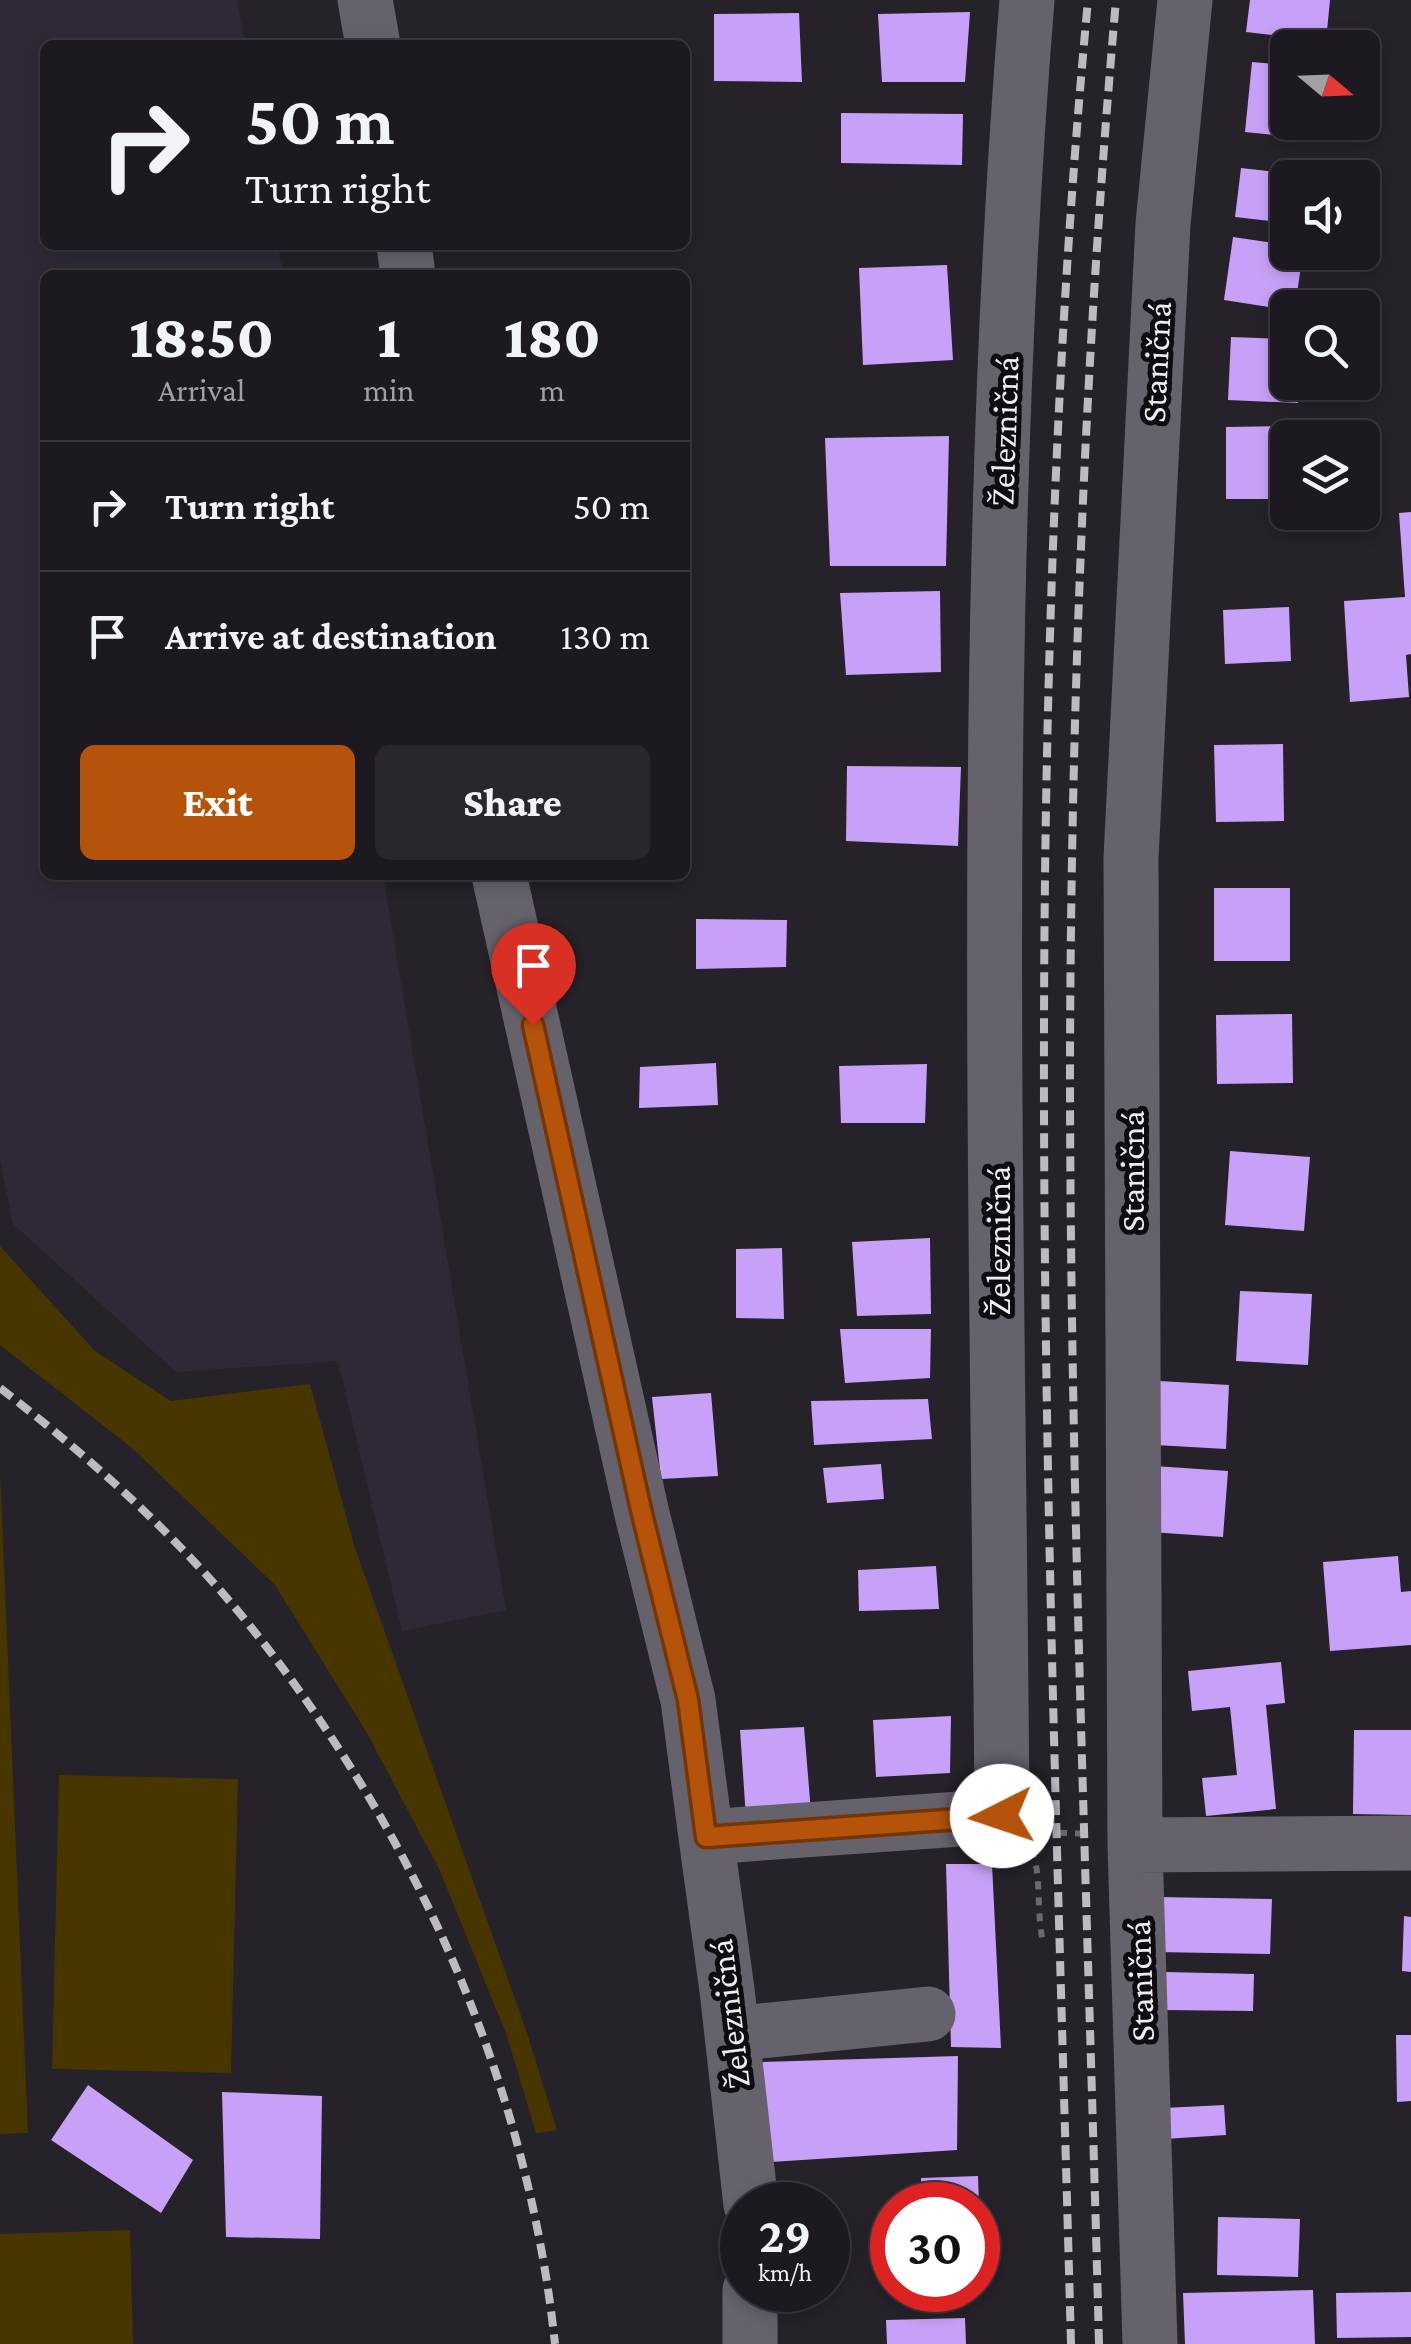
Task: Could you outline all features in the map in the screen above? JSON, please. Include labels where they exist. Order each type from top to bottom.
[{"type":"street","points":[[365,0],[372,40]]},
{"type":"street","name":"Železničná","points":[[1014,1826],[995,762],[1014,165],[1027,0]]},
{"type":"street","name":"Staničná","points":[[1150,2344],[1135,1844],[1130,858],[1163,224],[1186,0]]},
{"type":"street","name":"Železničná","points":[[500,880],[688,1700],[748,2182]]},
{"type":"street","points":[[706,1837],[1014,1826]]},
{"type":"street","points":[[1135,1844],[1411,1843]]},
{"type":"street","points":[[732,2034],[928,2014]]},
{"type":"street","points":[[750,2312],[750,2344]]},
{"type":"path","points":[[1014,1826],[1038,1832],[1098,1834],[1135,1844]]},
{"type":"path","points":[[1014,1826],[1037,1866],[1036,1915],[1043,1942]]},
{"type":"shaded area","points":[[0,0],[237,0],[244,40],[40,40],[40,250],[279,250],[282,270],[40,270],[40,880],[384,880],[506,1610],[402,1631],[338,1361],[176,1372],[13,1224],[0,1159]]},
{"type":"shaded area","points":[[0,1246],[95,1351],[171,1401],[310,1384],[354,1545],[527,2033],[557,2130],[536,2133],[507,2036],[440,1871],[367,1733],[275,1585],[132,1448],[0,1345]]},
{"type":"shaded area","points":[[0,1472],[28,2133],[0,2134]]},
{"type":"shaded area","points":[[59,1775],[238,1779],[231,2073],[52,2069]]},
{"type":"shaded area","points":[[130,2230],[133,2344],[0,2344],[0,2234]]},
{"type":"building","points":[[1250,0],[1330,0],[1327,30],[1270,30],[1270,35],[1246,32]]},
{"type":"building","points":[[970,12],[965,82],[882,82],[878,14]]},
{"type":"building","points":[[799,13],[802,82],[714,81],[714,14]]},
{"type":"building","points":[[1252,62],[1270,64],[1270,135],[1245,132]]},
{"type":"building","points":[[841,113],[963,114],[962,165],[841,163]]},
{"type":"building","points":[[1241,168],[1270,171],[1270,221],[1235,217]]},
{"type":"building","points":[[1233,237],[1270,242],[1270,270],[1300,270],[1298,290],[1270,290],[1270,307],[1224,300]]},
{"type":"building","points":[[947,265],[953,360],[863,365],[859,268]]},
{"type":"building","points":[[1231,337],[1270,338],[1270,400],[1298,403],[1228,400]]},
{"type":"building","points":[[1270,426],[1270,499],[1226,499],[1226,427]]},
{"type":"building","points":[[949,436],[946,566],[830,566],[825,438]]},
{"type":"building","points":[[1411,512],[1411,654],[1406,655],[1409,697],[1350,702],[1344,601],[1405,597],[1399,513]]},
{"type":"building","points":[[940,591],[941,672],[846,675],[840,593]]},
{"type":"building","points":[[1289,607],[1291,661],[1225,664],[1223,610]]},
{"type":"building","points":[[1283,744],[1284,821],[1216,822],[1214,745]]},
{"type":"building","points":[[847,766],[961,767],[958,846],[846,841]]},
{"type":"building","points":[[1214,888],[1290,888],[1290,961],[1214,961]]},
{"type":"building","points":[[696,919],[787,920],[786,967],[696,969]]},
{"type":"building","points":[[1292,1014],[1293,1083],[1217,1084],[1216,1015]]},
{"type":"building","points":[[716,1063],[718,1105],[639,1108],[640,1067]]},
{"type":"building","points":[[927,1064],[925,1123],[841,1123],[839,1066]]},
{"type":"building","points":[[1230,1151],[1310,1157],[1304,1231],[1225,1225]]},
{"type":"building","points":[[930,1238],[931,1314],[857,1316],[852,1242]]},
{"type":"building","points":[[782,1248],[784,1319],[736,1318],[736,1249]]},
{"type":"building","points":[[1240,1291],[1312,1294],[1308,1365],[1236,1361]]},
{"type":"building","points":[[840,1329],[931,1329],[930,1378],[845,1383]]},
{"type":"building","points":[[1159,1381],[1229,1385],[1226,1449],[1155,1445]]},
{"type":"building","points":[[711,1393],[718,1476],[661,1479],[652,1397]]},
{"type":"building","points":[[928,1399],[932,1439],[814,1445],[811,1401]]},
{"type":"building","points":[[881,1464],[884,1499],[827,1503],[823,1468]]},
{"type":"building","points":[[1154,1466],[1228,1471],[1223,1537],[1150,1532]]},
{"type":"building","points":[[1398,1556],[1401,1592],[1411,1591],[1411,1645],[1330,1651],[1323,1562]]},
{"type":"building","points":[[936,1566],[939,1609],[859,1611],[858,1570]]},
{"type":"building","points":[[1281,1662],[1285,1703],[1266,1705],[1276,1809],[1206,1816],[1202,1778],[1237,1775],[1230,1707],[1192,1711],[1188,1671]]},
{"type":"building","points":[[951,1716],[950,1773],[876,1777],[873,1720]]},
{"type":"building","points":[[804,1727],[811,1812],[746,1818],[740,1730]]},
{"type":"building","points":[[1354,1730],[1411,1730],[1411,1815],[1353,1814]]},
{"type":"building","points":[[946,1864],[992,1864],[1001,2048],[951,2047]]},
{"type":"building","points":[[1157,1897],[1272,1899],[1270,1954],[1155,1952]]},
{"type":"building","points":[[1404,1916],[1411,1917],[1411,1972],[1402,1971]]},
{"type":"building","points":[[1164,1972],[1254,1974],[1253,2011],[1163,2010]]},
{"type":"building","points":[[1396,2035],[1411,2035],[1411,2101],[1397,2102]]},
{"type":"building","points":[[958,2056],[957,2150],[771,2162],[762,2062]]},
{"type":"building","points":[[88,2085],[193,2160],[161,2213],[51,2140]]},
{"type":"building","points":[[222,2092],[322,2096],[320,2239],[226,2237]]},
{"type":"building","points":[[1224,2105],[1226,2135],[1165,2139],[1164,2108]]},
{"type":"building","points":[[978,2176],[978,2182],[921,2182],[921,2178]]},
{"type":"building","points":[[1218,2217],[1300,2219],[1298,2277],[1217,2275]]},
{"type":"building","points":[[1313,2290],[1315,2344],[1185,2344],[1183,2293]]},
{"type":"building","points":[[1411,2292],[1411,2337],[1337,2338],[1336,2293]]},
{"type":"building","points":[[965,2318],[966,2344],[887,2344],[886,2320]]},
{"type":"railway","points":[[1071,2344],[1048,1465],[1045,879],[1052,585],[1065,293],[1088,0]]},
{"type":"railway","points":[[1099,2344],[1076,1542],[1070,1060],[1082,529],[1096,264],[1116,0]]},
{"type":"railway","points":[[0,1388],[127,1495],[215,1584],[303,1696],[358,1780],[408,1867],[451,1958],[488,2051],[518,2147],[540,2245],[555,2344]]},
{"type":"route","points":[[533,1025],[642,1514],[688,1700],[706,1837],[1002,1816]]}]
